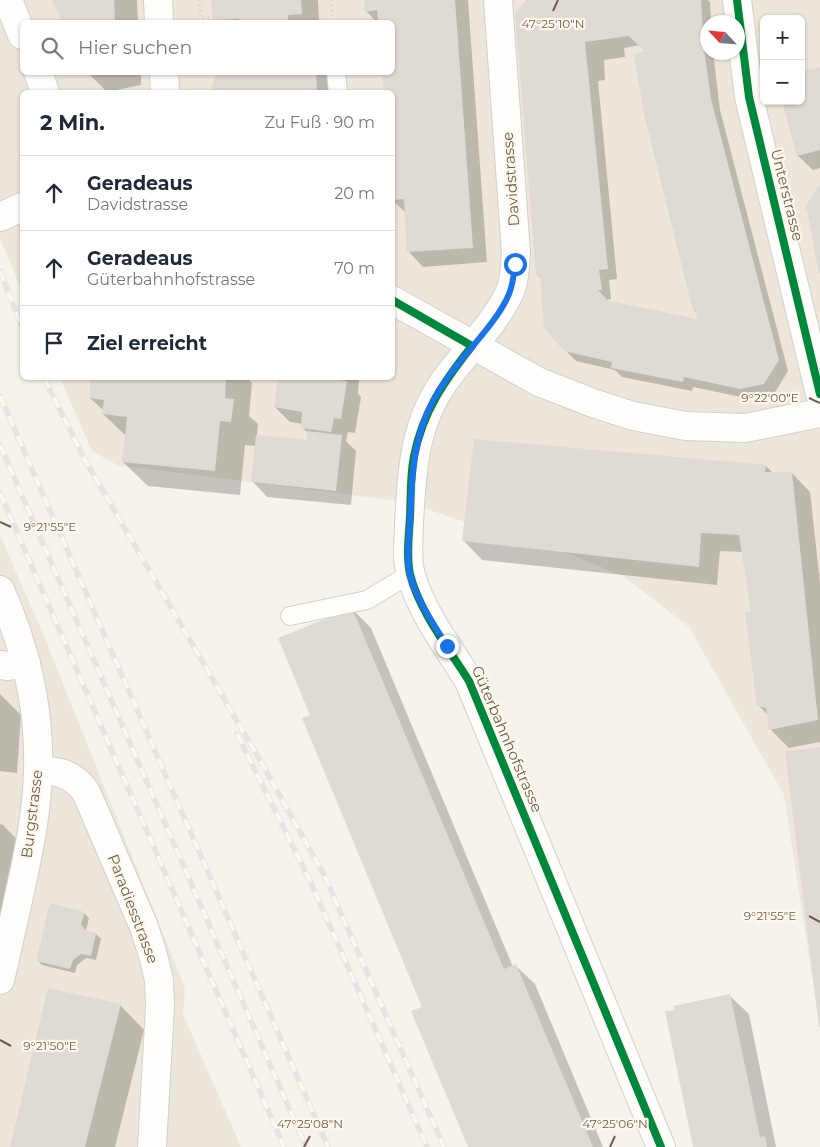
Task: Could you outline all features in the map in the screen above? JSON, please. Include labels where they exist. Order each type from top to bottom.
[{"type":"street","points":[[8,0],[20,31]]},
{"type":"street","points":[[158,0],[159,20]]},
{"type":"street","name":"Davidstrasse","points":[[472,346],[505,303],[512,285],[515,264],[498,0]]},
{"type":"street","name":"Unterstrasse","points":[[737,0],[749,98],[820,394]]},
{"type":"street","points":[[39,75],[44,90]]},
{"type":"street","points":[[164,75],[166,90]]},
{"type":"street","points":[[0,217],[20,208]]},
{"type":"street","points":[[395,302],[472,346],[550,387],[633,416],[686,426],[745,428],[820,413]]},
{"type":"street","name":"Güterbahnhofstrasse","points":[[472,346],[447,378],[425,418],[414,457],[409,556],[426,612],[470,681],[662,1147]]},
{"type":"street","name":"Burgstrasse","points":[[0,590],[16,632],[13,664],[36,725],[38,770],[31,837],[0,980]]},
{"type":"street","name":"Paradiesstrasse","points":[[38,770],[54,770],[64,773],[80,783],[86,792],[144,928],[153,955],[158,980],[160,1007],[152,1147]]},
{"type":"lane","points":[[336,75],[338,90]]},
{"type":"lane","points":[[290,616],[367,600],[409,556]]},
{"type":"path","points":[[199,0],[200,18],[212,17]]},
{"type":"path","points":[[331,0],[333,20]]},
{"type":"shaded area","points":[[0,0],[820,0],[820,1027],[784,795],[689,627],[623,576],[547,545],[499,534],[407,502],[117,465],[92,451],[61,380],[395,380],[395,90],[20,90],[20,286],[0,238]]},
{"type":"shaded area","points":[[0,535],[43,634],[185,988],[183,1014],[241,1147],[0,1147]]},
{"type":"building","points":[[52,0],[114,0],[115,20],[61,20]]},
{"type":"building","points":[[211,0],[301,0],[302,14],[288,15],[288,20],[213,20]]},
{"type":"building","points":[[364,0],[455,0],[473,248],[407,252],[404,199],[395,200],[395,90],[384,90],[382,75],[395,75],[395,20],[378,20],[377,10],[365,12]]},
{"type":"building","points":[[526,0],[701,0],[700,60],[706,60],[711,99],[779,360],[764,384],[740,389],[684,377],[683,382],[611,368],[612,362],[564,351],[544,328],[540,275],[536,275],[515,13]],"holes":[[[629,36],[644,51],[634,55],[644,114],[693,311],[696,310],[697,319],[609,302],[598,290],[602,290],[599,270],[608,269],[585,42]]]},
{"type":"building","points":[[820,67],[820,150],[797,156],[783,105],[805,105],[805,71]]},
{"type":"building","points":[[216,75],[316,75],[317,90],[211,90]]},
{"type":"building","points":[[820,184],[820,274],[819,274],[806,205]]},
{"type":"building","points":[[91,380],[226,380],[225,398],[234,399],[231,422],[220,421],[215,471],[122,462],[127,417],[102,414],[104,400],[89,398]]},
{"type":"building","points":[[278,380],[347,381],[341,419],[334,418],[331,432],[301,428],[302,412],[274,407]]},
{"type":"building","points":[[307,431],[342,435],[336,491],[251,482],[256,435],[307,440]]},
{"type":"building","points":[[474,439],[766,465],[765,472],[792,472],[818,720],[769,730],[766,708],[757,706],[745,612],[751,611],[739,535],[701,533],[699,567],[462,541]]},
{"type":"building","points":[[352,608],[504,969],[516,964],[593,1147],[468,1147],[411,1011],[422,1007],[302,718],[310,715],[278,638]]},
{"type":"building","points":[[820,747],[820,1027],[819,1027],[785,751]]},
{"type":"building","points":[[50,903],[85,912],[81,924],[86,931],[96,933],[91,956],[81,954],[73,960],[70,969],[36,961]]},
{"type":"building","points":[[48,988],[121,1004],[85,1147],[10,1147]]},
{"type":"building","points":[[730,994],[760,1137],[765,1136],[767,1147],[693,1147],[665,1011],[674,1010],[673,1006]]},
{"type":"railway","points":[[0,271],[20,322]]},
{"type":"railway","points":[[45,380],[85,460],[265,769],[324,875],[444,1147]]},
{"type":"railway","points":[[0,396],[328,1147]]},
{"type":"railway","points":[[0,445],[306,1147]]},
{"type":"railway","points":[[0,493],[284,1147]]},
{"type":"railway","points":[[237,734],[311,883],[427,1147]]},
{"type":"cycle path","points":[[737,0],[749,97],[820,394]]},
{"type":"cycle path","points":[[395,302],[472,346],[444,384],[429,410],[414,456],[411,479],[408,553],[410,574],[414,588],[427,616],[469,681],[661,1147]]},
{"type":"route","points":[[447,646],[426,612],[410,574],[408,557],[414,457],[425,418],[434,399],[447,378],[505,303],[512,285],[515,264]]}]
